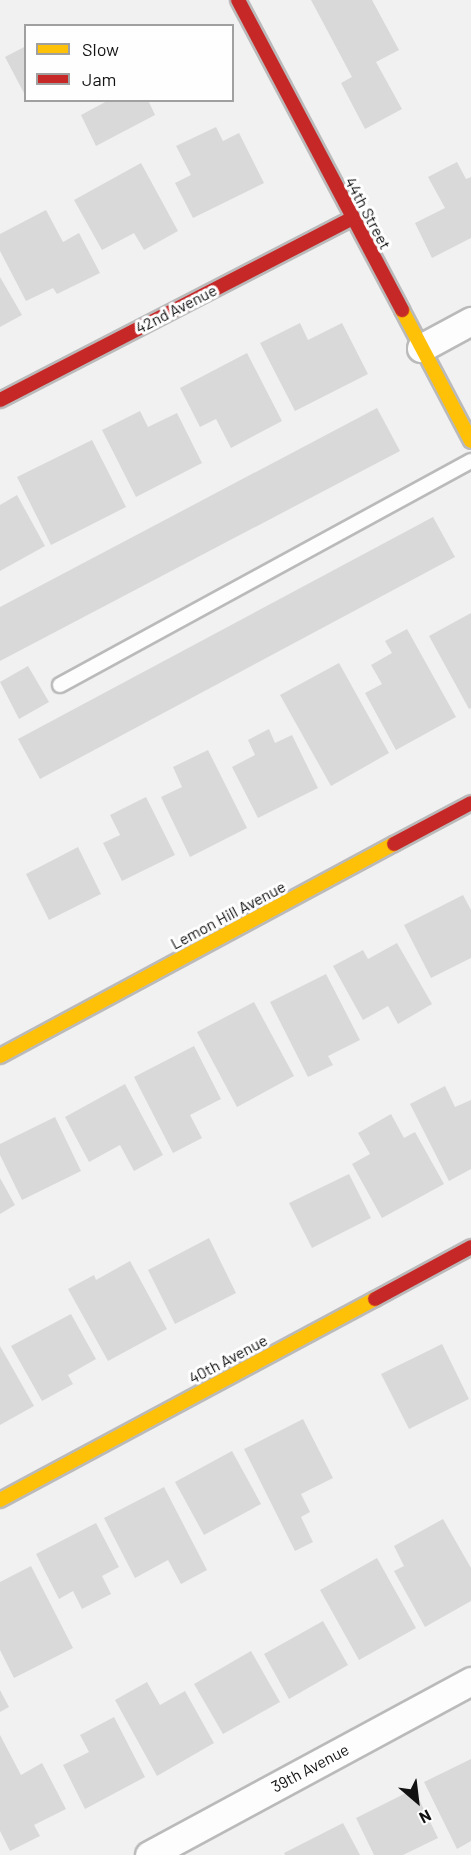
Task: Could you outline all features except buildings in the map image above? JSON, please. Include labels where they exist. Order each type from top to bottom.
[{"type":"street","name":"44th Street","points":[[238,0],[471,441]]},
{"type":"street","name":"42nd Avenue","points":[[0,400],[352,218]]},
{"type":"street","points":[[421,348],[471,321]]},
{"type":"street","name":"Lemon Hill Avenue","points":[[0,1056],[471,802]]},
{"type":"street","name":"40th Avenue","points":[[0,1500],[471,1247]]},
{"type":"street","name":"39th Avenue","points":[[149,1855],[471,1682]]},
{"type":"lane","points":[[60,685],[471,461]]},
{"type":"traffic: slow","points":[[402,310],[471,441]]},
{"type":"traffic: slow","points":[[0,1056],[394,844]]},
{"type":"traffic: slow","points":[[0,1500],[375,1299]]},
{"type":"traffic: jam","points":[[238,0],[402,310]]},
{"type":"traffic: jam","points":[[0,400],[352,218]]},
{"type":"traffic: jam","points":[[394,844],[471,803]]},
{"type":"traffic: jam","points":[[375,1299],[471,1247]]}]
